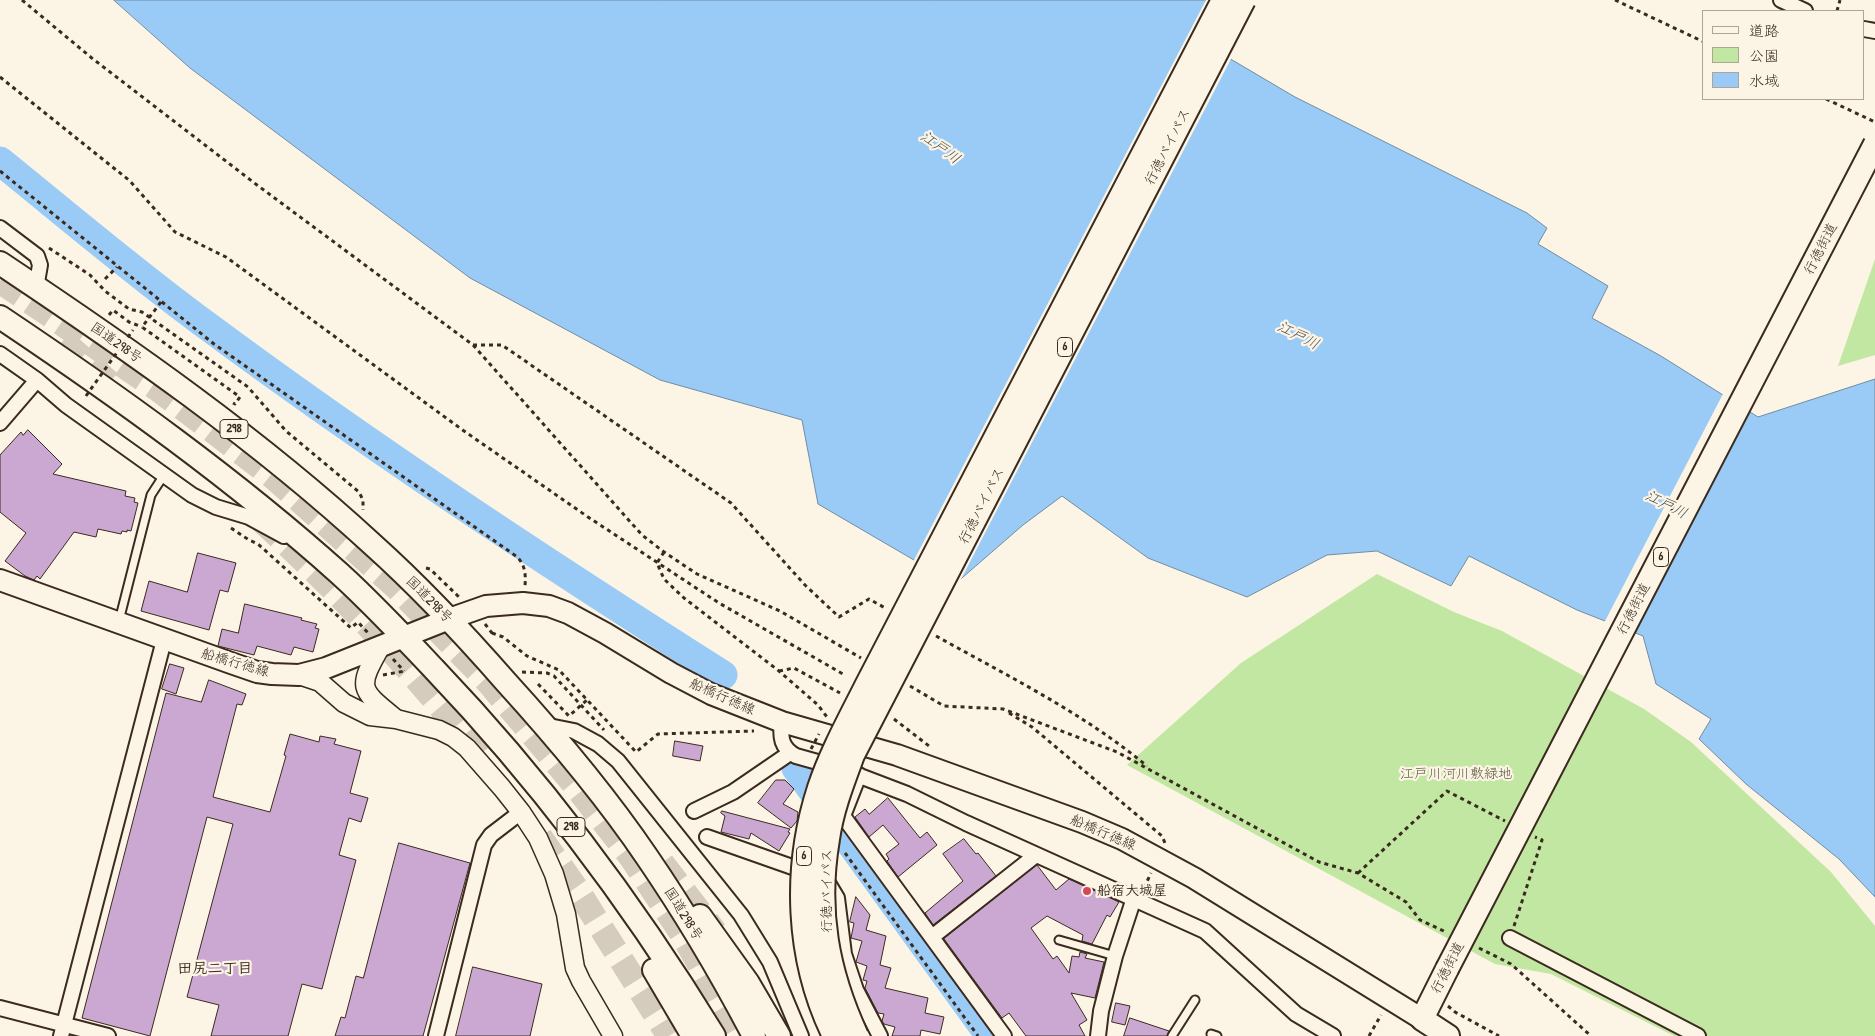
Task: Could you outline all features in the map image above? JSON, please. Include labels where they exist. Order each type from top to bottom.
[{"type":"main road","name":"行徳バイパス","points":[[834,1036],[820,1004],[813,979],[807,954],[802,911],[802,874],[806,840],[819,788],[867,684],[1223,0]]},
{"type":"main road","name":"行徳バイパス","points":[[857,1036],[835,980],[828,949],[824,897],[828,838],[840,790],[853,755],[1244,0]]},
{"type":"main road","name":"行徳街道","points":[[1422,1019],[1875,144]]},
{"type":"main road","name":"国道298号","points":[[0,263],[167,379],[281,466],[372,544],[448,619],[544,725],[609,805],[646,855],[701,941],[754,1036]]},
{"type":"main road","name":"298","points":[[0,317],[112,393],[272,515],[404,637],[485,722],[567,823],[606,874],[659,950],[714,1036]]},
{"type":"main road","name":"船橋行徳線","points":[[0,580],[257,672],[279,675],[299,675],[326,668],[448,619],[495,604],[523,603],[549,606],[568,612],[671,673],[711,694],[782,722],[897,755],[1082,822],[1122,839],[1158,857],[1422,1019]]},
{"type":"main road","name":"298","points":[[567,823],[627,928],[660,979],[693,1036]]},
{"type":"main road","name":"298","points":[[646,855],[681,896],[703,918],[748,983],[779,1036]]},
{"type":"main road","points":[[1422,1019],[1448,1036]]},
{"type":"street","points":[[1781,0],[1803,10]]},
{"type":"street","points":[[0,228],[37,256],[40,265],[36,288]]},
{"type":"street","points":[[0,354],[37,380],[66,405],[203,501],[249,517],[315,553]]},
{"type":"street","points":[[0,423],[37,380]]},
{"type":"street","points":[[62,1030],[164,640]]},
{"type":"street","points":[[381,646],[368,669],[365,687],[368,695],[396,719]]},
{"type":"street","points":[[299,675],[320,682],[344,703],[370,716],[396,719],[439,730],[453,736],[467,748],[521,812],[538,838],[554,874],[566,914],[575,968],[613,1036]]},
{"type":"street","points":[[782,722],[780,736],[790,753],[859,775],[907,794],[1036,855],[1205,931],[1296,1014],[1333,1036]]},
{"type":"street","points":[[544,725],[574,731],[598,744],[618,761],[741,915],[770,962],[801,1036]]},
{"type":"street","points":[[694,811],[733,792],[790,753]]},
{"type":"street","points":[[815,875],[819,836],[826,804],[839,768]]},
{"type":"street","points":[[859,775],[843,816],[1004,1036]]},
{"type":"street","points":[[436,1036],[484,845],[491,835],[521,812]]},
{"type":"street","points":[[707,837],[815,875],[828,882],[837,898],[844,954],[856,990],[880,1036]]},
{"type":"street","points":[[932,937],[1036,855]]},
{"type":"street","points":[[1098,1036],[1101,1011],[1115,956],[1136,899]]},
{"type":"street","points":[[1510,938],[1698,1036]]},
{"type":"street","points":[[0,1008],[62,1030],[108,1036]]},
{"type":"lane","points":[[118,623],[151,495],[164,475]]},
{"type":"lane","points":[[1059,940],[1115,956]]},
{"type":"lane","points":[[1172,1036],[1195,1000]]},
{"type":"path","points":[[22,0],[93,58],[249,179],[473,345],[642,535],[697,574],[780,611],[823,635]]},
{"type":"path","points":[[1615,0],[1702,41]]},
{"type":"path","points":[[0,77],[130,181],[175,232],[226,257],[472,436],[657,563],[720,603],[843,674]]},
{"type":"path","points":[[1828,100],[1875,122]]},
{"type":"path","points":[[0,171],[214,344],[516,556],[522,561],[525,570],[524,588]]},
{"type":"path","points":[[41,243],[90,274],[105,291],[129,309],[142,312],[248,387],[286,432],[359,492],[363,500],[365,516]]},
{"type":"path","points":[[105,279],[117,267]]},
{"type":"path","points":[[142,327],[161,302]]},
{"type":"path","points":[[129,322],[142,327],[240,398],[235,404],[227,398]]},
{"type":"path","points":[[86,396],[133,330]]},
{"type":"path","points":[[473,345],[502,345],[731,503],[804,585],[839,617],[869,599],[894,613]]},
{"type":"path","points":[[657,563],[664,552]]},
{"type":"path","points":[[657,563],[664,579],[684,598],[780,671],[818,705],[826,715],[836,737]]},
{"type":"path","points":[[423,568],[430,569],[458,596]]},
{"type":"path","points":[[351,628],[358,622],[366,631]]},
{"type":"path","points":[[491,638],[491,631],[503,637],[527,656],[559,670],[636,752]]},
{"type":"path","points":[[928,632],[1063,707],[1121,744],[1152,770]]},
{"type":"path","points":[[378,676],[405,671],[396,662]]},
{"type":"path","points":[[780,671],[794,668],[840,692]]},
{"type":"path","points":[[515,670],[551,674],[607,733]]},
{"type":"path","points":[[538,684],[569,716],[588,699]]},
{"type":"path","points":[[1162,836],[1032,727],[1003,709],[1117,752],[1319,862],[1358,874],[1406,902],[1420,920],[1453,936]]},
{"type":"path","points":[[629,757],[658,734],[759,730]]},
{"type":"path","points":[[1358,874],[1447,791],[1507,822]]},
{"type":"path","points":[[1510,938],[1542,840],[1533,836]]},
{"type":"path","points":[[840,846],[978,1036]]},
{"type":"path","points":[[1136,899],[1158,857]]},
{"type":"path","points":[[1478,948],[1511,964],[1591,1036]]},
{"type":"path","points":[[1434,994],[1455,1012],[1498,1036]]},
{"type":"path","points":[[1368,1036],[1381,1015]]},
{"type":"green space","points":[[1875,259],[1875,355],[1838,366]]},
{"type":"green space","name":"江戸川河川敷緑地","points":[[1377,574],[1454,612],[1502,631],[1644,709],[1691,742],[1831,872],[1875,926],[1875,1036],[1674,1036],[1551,974],[1495,964],[1127,765],[1241,663]]},
{"type":"water","name":"江戸川","points":[[114,0],[1207,0],[1200,41],[1295,97],[1527,213],[1547,228],[1538,244],[1608,286],[1592,318],[1661,356],[1758,417],[1875,379],[1875,897],[1839,859],[1746,784],[1699,739],[1711,719],[1656,684],[1643,636],[1577,610],[1469,556],[1451,586],[1377,551],[1327,555],[1247,597],[1148,558],[1062,496],[1023,525],[955,584],[818,504],[802,420],[660,380],[470,278],[190,68]]},
{"type":"pier","points":[[1206,0],[1209,0],[1202,40],[1232,57],[958,585],[954,586],[913,562]]},
{"type":"pier","points":[[1724,392],[1749,409],[1632,634],[1604,623]]},
{"type":"building","points":[[28,430],[62,464],[53,474],[126,491],[125,496],[135,498],[134,502],[138,503],[131,531],[122,531],[121,534],[98,529],[96,537],[74,532],[40,579],[37,576],[34,580],[25,576],[5,561],[26,533],[0,512],[0,455],[21,432],[23,435]]},
{"type":"building","points":[[198,553],[236,563],[228,592],[220,590],[209,630],[141,611],[149,581],[187,592]]},
{"type":"building","points":[[245,604],[302,618],[301,620],[317,624],[315,628],[319,629],[313,652],[294,647],[291,655],[257,646],[254,655],[218,646],[222,629],[238,633]]},
{"type":"building","points":[[170,664],[184,668],[176,694],[162,689]]},
{"type":"building","points":[[209,680],[246,694],[242,705],[237,704],[213,797],[270,812],[286,756],[284,755],[290,734],[319,742],[320,736],[336,739],[334,744],[361,751],[350,793],[368,798],[361,822],[349,818],[339,855],[356,860],[322,989],[302,984],[288,1036],[211,1036],[219,1005],[187,997],[233,824],[207,817],[150,1036],[82,1018],[166,693],[201,702]]},
{"type":"building","points":[[675,741],[703,746],[700,761],[673,756]]},
{"type":"building","points":[[776,780],[785,780],[794,789],[783,804],[798,812],[797,821],[791,828],[758,803]]},
{"type":"building","points":[[888,798],[920,838],[927,832],[937,845],[898,877],[887,861],[889,859],[886,854],[899,844],[883,825],[869,837],[855,817],[865,809],[869,814]]},
{"type":"building","points":[[722,811],[790,829],[788,832],[790,833],[779,851],[751,833],[749,839],[721,832],[725,816],[721,813]]},
{"type":"building","points":[[964,839],[996,876],[933,925],[925,913],[963,881],[943,854]]},
{"type":"building","points":[[399,843],[470,863],[423,1036],[335,1036],[341,1017],[345,1018],[356,976],[363,978]]},
{"type":"building","points":[[1037,865],[1056,890],[1069,879],[1119,902],[1110,917],[1107,915],[1092,944],[1082,941],[1083,935],[1047,916],[1031,928],[1053,959],[1057,956],[1069,973],[1072,956],[1079,957],[1080,952],[1087,954],[1085,958],[1104,962],[1095,998],[1071,993],[1087,1020],[1079,1025],[1085,1036],[1026,1036],[1009,1013],[1002,1018],[944,939]]},
{"type":"building","points":[[856,897],[870,915],[866,930],[886,936],[880,965],[891,968],[885,988],[928,998],[925,1013],[944,1017],[940,1034],[921,1030],[920,1036],[892,1036],[895,1027],[884,1024],[882,1021],[884,1014],[878,1013],[865,988],[867,981],[863,980],[867,966],[856,962],[862,941],[851,938],[854,923],[850,922]]},
{"type":"building","points":[[473,967],[542,984],[530,1036],[456,1036]]},
{"type":"building","points":[[1116,1003],[1130,1006],[1125,1025],[1112,1022]]},
{"type":"building","points":[[1130,1018],[1169,1031],[1167,1036],[1124,1036]]},
{"type":"waterway","points":[[0,161],[180,305],[332,416],[526,548],[723,675]]},
{"type":"waterway","points":[[796,768],[990,1036]]},
{"type":"tunnel","points":[[0,281],[159,390],[273,477],[397,588],[489,683],[574,784],[631,857],[682,934],[741,1036]]},
{"type":"tunnel","points":[[63,341],[113,386]]},
{"type":"tunnel","points":[[261,520],[349,606],[405,666],[483,760]]},
{"type":"tunnel","points":[[540,837],[578,891],[669,1036]]},
{"type":"tunnel","points":[[662,863],[715,932]]},
{"type":"place","name":"船宿大城屋","points":[[1087,891]]},
{"type":"district","name":"田尻二丁目","points":[[215,969]]}]
